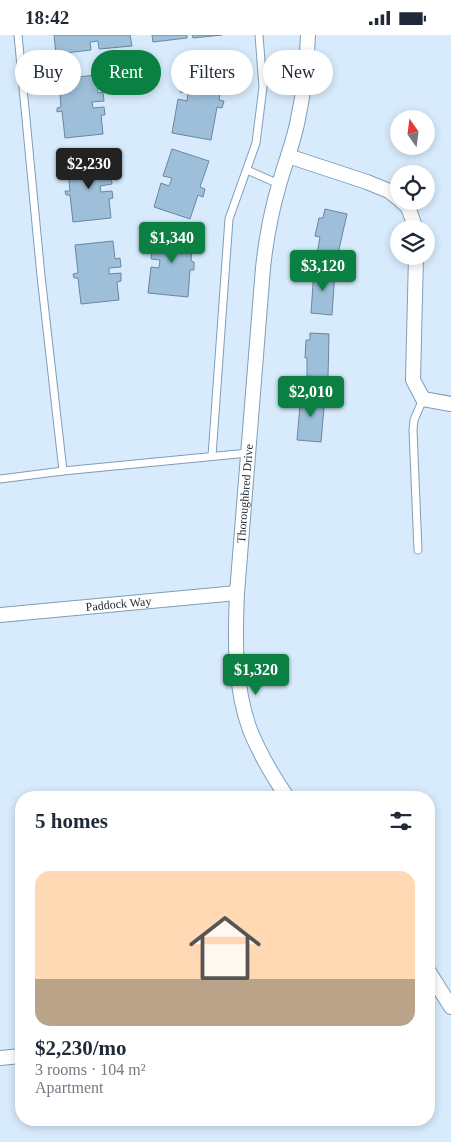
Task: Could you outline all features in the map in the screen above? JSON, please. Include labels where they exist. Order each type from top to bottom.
[{"type":"street","name":"Thoroughbred Drive","points":[[283,791],[274,779],[251,731],[243,706],[236,656],[237,593],[266,240],[279,184],[298,119],[305,73],[308,35]]},
{"type":"street","points":[[288,155],[367,181],[390,192]]},
{"type":"street","points":[[416,265],[413,380],[423,399],[451,404]]},
{"type":"street","name":"Paddock Way","points":[[0,615],[237,593]]},
{"type":"street","points":[[435,981],[451,1007]]},
{"type":"street","points":[[0,1058],[15,1057]]},
{"type":"lane","points":[[18,35],[41,276],[63,471]]},
{"type":"lane","points":[[212,456],[229,219],[256,143],[263,87],[259,35]]},
{"type":"lane","points":[[246,170],[279,184]]},
{"type":"lane","points":[[418,551],[413,430],[414,419],[423,399]]},
{"type":"lane","points":[[0,479],[248,453]]},
{"type":"building","points":[[54,35],[130,35],[132,46],[99,49],[98,41],[90,42],[91,50],[56,50]]},
{"type":"building","points":[[152,35],[187,35],[187,38],[153,42]]},
{"type":"building","points":[[192,35],[222,35],[193,38]]},
{"type":"building","points":[[91,76],[91,95],[103,95],[104,101],[92,102],[93,108],[104,107],[105,115],[101,115],[103,134],[65,138],[62,111],[57,112],[57,108],[61,107],[60,95],[81,95],[81,77]]},
{"type":"building","points":[[188,95],[220,95],[219,100],[224,101],[222,108],[217,107],[211,140],[172,133],[178,99],[187,101]]},
{"type":"building","points":[[172,149],[209,161],[200,187],[205,189],[203,197],[198,195],[190,219],[154,207],[161,183],[169,186],[172,178],[163,176]]},
{"type":"building","points":[[104,158],[106,176],[111,176],[112,184],[100,186],[101,192],[112,191],[113,198],[109,199],[111,218],[73,222],[70,195],[66,195],[65,191],[70,191],[67,162]]},
{"type":"building","points":[[325,209],[347,214],[337,258],[317,254],[320,237],[315,236],[319,218],[323,218]]},
{"type":"building","points":[[154,232],[193,235],[191,261],[194,262],[194,270],[190,270],[188,297],[148,293],[151,267],[159,268],[160,260],[151,259]]},
{"type":"building","points":[[113,241],[115,259],[120,258],[121,267],[109,268],[109,274],[121,273],[121,281],[117,282],[119,300],[81,304],[78,278],[74,278],[73,274],[78,273],[75,245]]},
{"type":"building","points":[[314,270],[335,271],[332,315],[311,313]]},
{"type":"building","points":[[310,333],[329,334],[328,377],[307,376],[306,340],[310,340]]},
{"type":"building","points":[[301,394],[325,396],[321,442],[297,440]]}]
